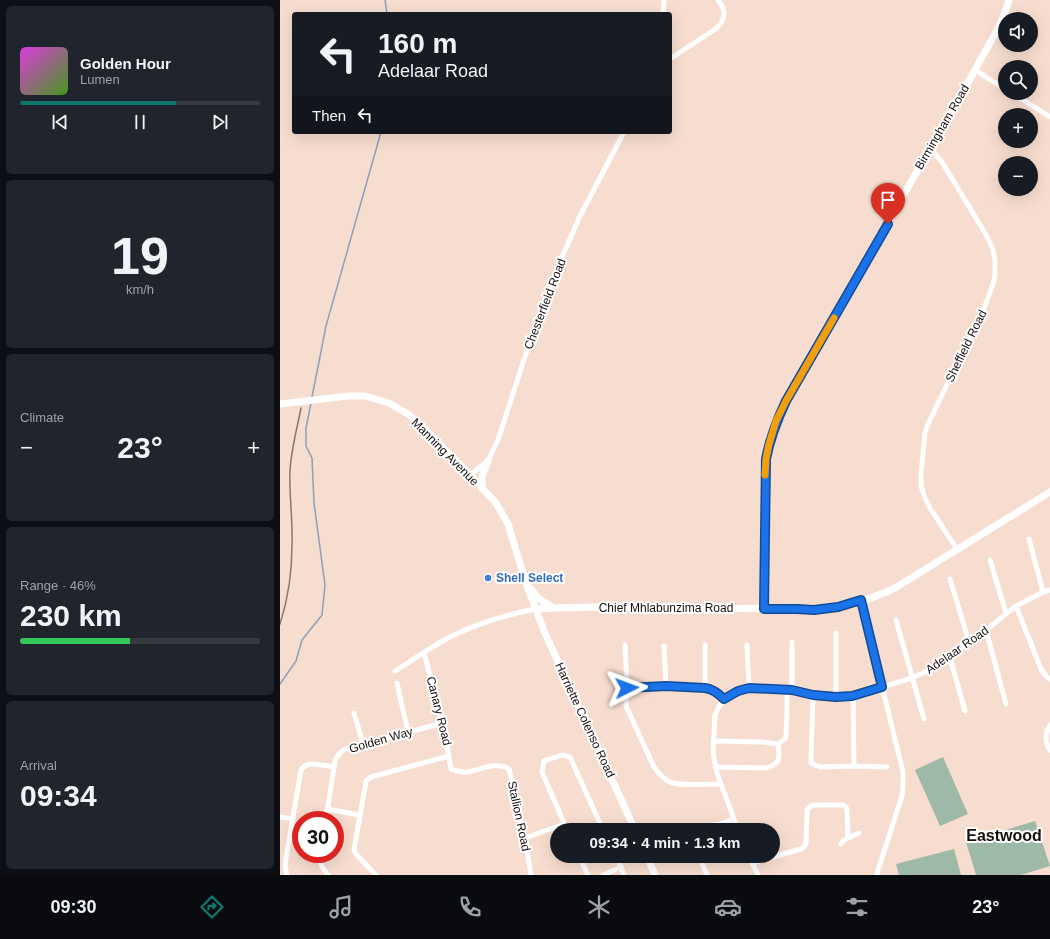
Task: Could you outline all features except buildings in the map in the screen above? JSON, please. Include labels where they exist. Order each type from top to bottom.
[{"type":"main road","name":"Birmingham Road","points":[[764,609],[766,459],[776,421],[975,70],[998,27],[1009,0]]},
{"type":"main road","name":"Manning Avenue","points":[[280,404],[348,396],[365,396],[389,403],[408,414],[425,429],[496,503],[508,524],[535,609]]},
{"type":"main road","points":[[482,488],[482,477],[488,461]]},
{"type":"main road","name":"Chief Mhlabunzima Road","points":[[535,609],[797,609],[861,599],[904,582],[924,571],[956,549],[1050,492]]},
{"type":"main road","points":[[526,583],[538,598],[554,608]]},
{"type":"main road","points":[[542,625],[543,614],[549,609],[554,608]]},
{"type":"main road","name":"Harriette Colenso Road","points":[[535,609],[632,823]]},
{"type":"main road","points":[[650,863],[655,875]]},
{"type":"street","points":[[663,12],[664,0]]},
{"type":"street","points":[[672,58],[720,26],[724,18],[724,11],[718,0]]},
{"type":"street","points":[[975,70],[998,85]]},
{"type":"street","points":[[1024,100],[1050,116]]},
{"type":"street","name":"Chesterfield Road","points":[[470,475],[488,461],[498,440],[525,356],[556,270],[580,216],[623,134]]},
{"type":"street","name":"Sheffield Road","points":[[930,148],[942,162],[985,233],[992,247],[996,269],[988,299],[925,433],[922,486],[925,498],[956,549]]},
{"type":"street","points":[[1029,539],[1043,592]]},
{"type":"street","points":[[990,560],[1006,613]]},
{"type":"street","points":[[950,579],[969,642]]},
{"type":"street","name":"Adelaar Road","points":[[724,699],[738,691],[749,688],[789,690],[813,695],[836,697],[852,696],[912,678],[938,666],[950,658],[1016,606],[1050,590]]},
{"type":"street","points":[[861,599],[903,772],[902,796],[878,870],[878,875]]},
{"type":"street","points":[[1016,606],[1041,669],[1050,679]]},
{"type":"street","points":[[395,671],[450,637],[507,614],[535,609]]},
{"type":"street","points":[[896,620],[924,719]]},
{"type":"street","points":[[986,630],[1006,704]]},
{"type":"street","points":[[836,633],[836,697]]},
{"type":"street","points":[[713,741],[763,742],[778,744],[785,739],[792,642]]},
{"type":"street","points":[[625,645],[627,711],[654,767],[664,779],[672,783],[720,784]]},
{"type":"street","points":[[705,645],[705,688]]},
{"type":"street","points":[[747,645],[749,688]]},
{"type":"street","points":[[664,646],[666,686]]},
{"type":"street","name":"Canary Road","points":[[424,653],[443,723],[451,769]]},
{"type":"street","points":[[950,658],[965,711]]},
{"type":"street","points":[[397,683],[408,732]]},
{"type":"street","points":[[627,688],[666,686],[705,688],[717,692],[724,699],[715,715],[713,752],[715,767],[720,784],[735,823]]},
{"type":"street","points":[[813,695],[811,763],[815,766],[821,767],[887,767]]},
{"type":"street","points":[[852,696],[854,766]]},
{"type":"street","points":[[354,713],[363,744]]},
{"type":"street","name":"Golden Way","points":[[328,809],[336,758],[345,749],[443,723]]},
{"type":"street","points":[[1050,725],[1045,737],[1050,750]]},
{"type":"street","points":[[715,767],[765,768],[773,766],[779,759],[778,744]]},
{"type":"street","points":[[564,823],[542,772],[544,761],[562,755],[570,757],[600,823]]},
{"type":"street","points":[[376,875],[355,852],[354,848],[366,781],[369,778],[449,756]]},
{"type":"street","points":[[294,811],[302,767],[310,764],[334,767]]},
{"type":"street","name":"Stallion Road","points":[[451,769],[459,772],[466,772],[498,765],[505,766],[509,769],[525,838],[531,875]]},
{"type":"street","points":[[780,855],[801,849],[806,844],[807,810],[812,805],[845,806],[847,810],[848,838]]},
{"type":"street","points":[[328,809],[360,815]]},
{"type":"street","points":[[280,817],[292,819]]},
{"type":"street","points":[[723,823],[733,819]]},
{"type":"street","points":[[287,875],[285,866],[292,825]]},
{"type":"street","points":[[525,838],[550,829]]},
{"type":"street","points":[[841,844],[843,841],[859,833]]},
{"type":"street","points":[[320,863],[328,875]]},
{"type":"street","points":[[582,863],[588,875]]},
{"type":"street","points":[[619,863],[624,875]]},
{"type":"street","points":[[702,863],[707,875]]},
{"type":"street","points":[[752,863],[758,875]]},
{"type":"street","points":[[603,875],[621,867]]},
{"type":"green space","points":[[943,757],[968,814],[940,826],[915,770]]},
{"type":"green space","points":[[1035,821],[1050,866],[1021,875],[976,875],[966,842]]},
{"type":"green space","points":[[954,849],[961,875],[899,875],[896,864]]},
{"type":"waterway","points":[[385,0],[387,12]]},
{"type":"waterway","points":[[312,397],[326,326],[380,134]]},
{"type":"waterway","points":[[280,684],[296,661],[302,640],[322,615],[325,585],[314,503],[312,458],[306,446],[306,428],[311,403]]},
{"type":"railway","points":[[280,624],[287,595],[292,555],[290,471],[301,408]]},
{"type":"slow traffic","points":[[765,475],[769,444],[776,421],[834,318]]},
{"type":"place","name":"Shell Select","points":[[488,578]]},
{"type":"district","name":"Eastwood","points":[[1004,835]]},
{"type":"route","points":[[627,688],[666,686],[705,688],[717,692],[724,699],[738,691],[749,688],[792,690],[813,695],[836,697],[852,696],[882,687],[861,600],[838,607],[814,610],[764,609],[764,578],[766,459],[776,421],[888,224]]}]
